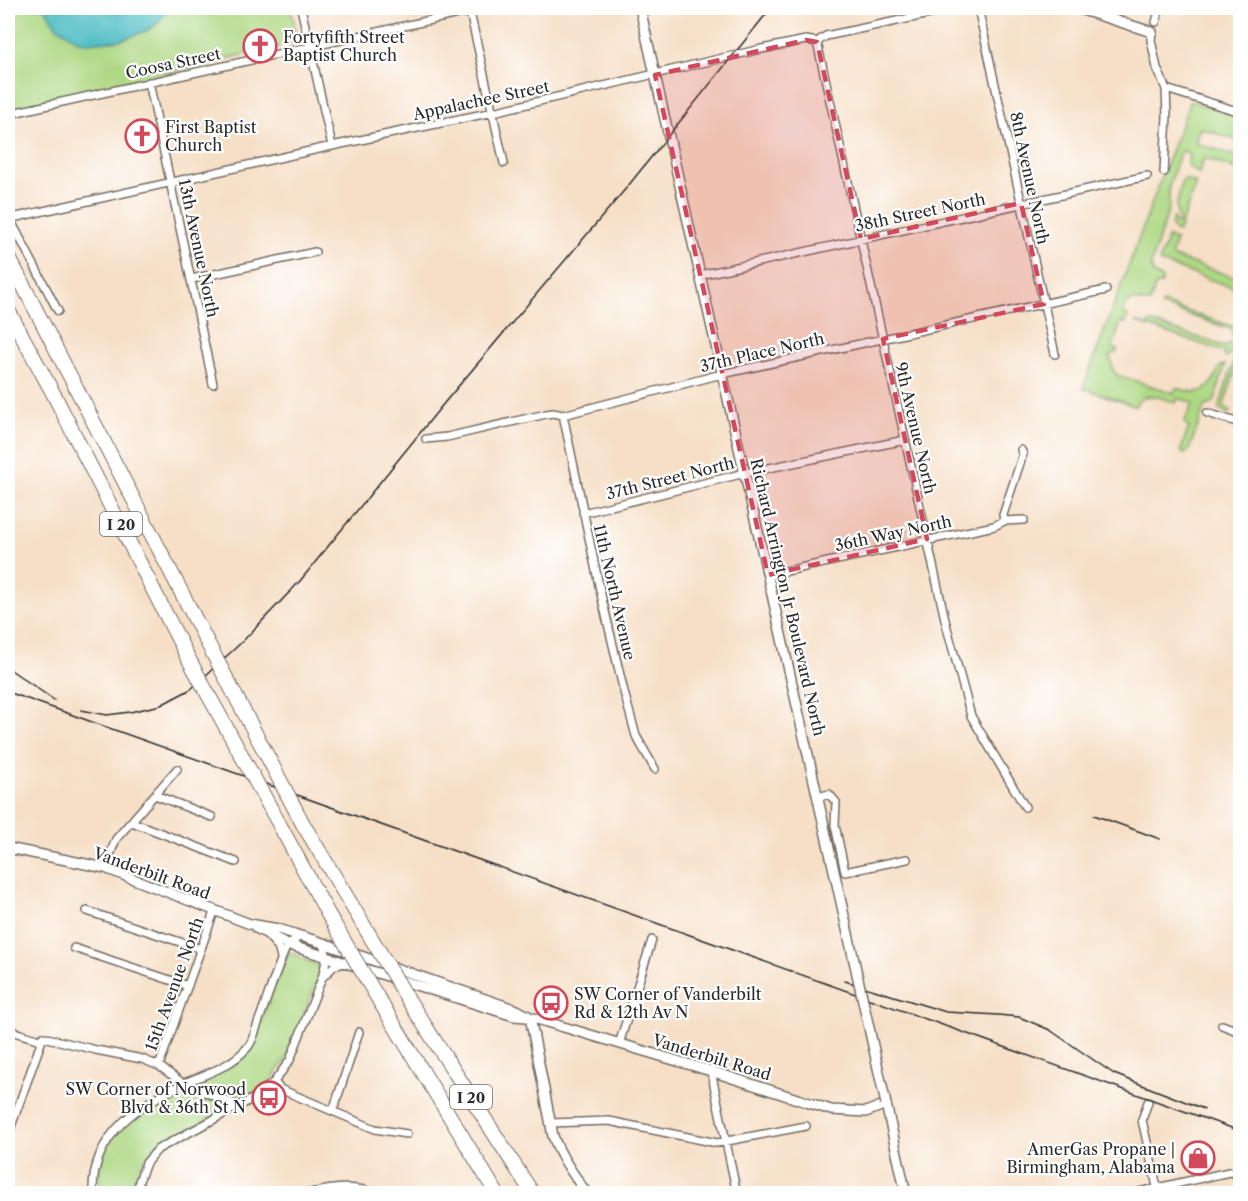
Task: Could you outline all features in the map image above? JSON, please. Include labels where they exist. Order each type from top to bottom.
[{"type":"highway","name":"I 20","points":[[8,256],[303,824],[409,1001],[533,1194]]},
{"type":"highway","name":"I 20","points":[[8,310],[53,393],[187,656],[328,914],[496,1194]]},
{"type":"street","points":[[302,8],[332,146]]},
{"type":"street","name":"Coosa Street","points":[[8,114],[470,9],[485,8]]},
{"type":"street","name":"Richard Arrington Jr Boulevard North","points":[[640,8],[906,1194]]},
{"type":"street","name":"Appalachee Street","points":[[9,219],[806,40],[818,42],[826,36],[958,8]]},
{"type":"street","name":"8th Avenue North","points":[[978,8],[1055,354]]},
{"type":"street","points":[[1076,8],[1152,32],[1151,40],[1157,68],[1166,89],[1164,172]]},
{"type":"street","points":[[1156,22],[1160,8]]},
{"type":"street","points":[[470,9],[504,163]]},
{"type":"street","name":"9th Avenue North","points":[[818,42],[946,624],[971,716],[1025,807]]},
{"type":"street","name":"13th Avenue North","points":[[149,82],[213,384]]},
{"type":"street","points":[[1166,89],[1240,112]]},
{"type":"street","name":"38th Street North","points":[[700,275],[1147,176]]},
{"type":"street","points":[[8,207],[9,219],[58,310]]},
{"type":"street","points":[[192,279],[315,252]]},
{"type":"street","name":"37th Place North","points":[[426,439],[447,437],[546,414],[563,415],[722,374],[1106,290]]},
{"type":"street","points":[[1207,413],[1240,423]]},
{"type":"street","name":"11th North Avenue","points":[[563,415],[583,513],[636,736],[655,769]]},
{"type":"street","name":"37th Street North","points":[[583,513],[745,473],[905,440]]},
{"type":"street","points":[[1004,521],[1003,515],[1023,453],[1021,450]]},
{"type":"street","name":"36th Way North","points":[[768,575],[994,526],[1004,521],[1024,520]]},
{"type":"street","points":[[105,868],[116,839],[177,769]]},
{"type":"street","points":[[818,797],[829,794],[836,802],[835,825],[845,872],[907,859]]},
{"type":"street","points":[[154,795],[212,817]]},
{"type":"street","points":[[132,822],[236,862]]},
{"type":"street","name":"Vanderbilt Road","points":[[8,848],[105,868],[214,912],[323,943],[518,1010],[530,1017]]},
{"type":"street","points":[[87,911],[201,949]]},
{"type":"street","name":"15th Avenue North","points":[[159,1066],[214,912]]},
{"type":"street","name":"Vanderbilt Road","points":[[250,924],[289,945],[344,963],[514,1016],[530,1017],[711,1071],[831,1110],[866,1112],[886,1104]]},
{"type":"street","points":[[265,933],[278,946],[281,959]]},
{"type":"street","points":[[93,1194],[92,1177],[98,1156],[112,1132],[139,1108],[236,1059],[249,1046],[281,959],[289,945],[301,936]]},
{"type":"street","points":[[619,1044],[652,940]]},
{"type":"street","points":[[138,1194],[139,1181],[146,1163],[159,1149],[254,1098],[274,1082],[290,1060],[322,978],[327,957],[323,943]]},
{"type":"street","points":[[74,948],[188,986]]},
{"type":"street","points":[[322,978],[334,966],[344,963]]},
{"type":"street","points":[[530,1017],[550,1123],[558,1150],[587,1194]]},
{"type":"street","points":[[1222,1025],[1240,1032]]},
{"type":"street","points":[[8,1030],[40,1040],[43,1037],[142,1059],[159,1066],[184,1084],[240,1106]]},
{"type":"street","points":[[333,1111],[359,1032]]},
{"type":"street","points":[[8,1135],[43,1037]]},
{"type":"street","points":[[711,1071],[737,1194]]},
{"type":"street","points":[[274,1082],[280,1089],[375,1129],[407,1134]]},
{"type":"street","points":[[1148,1102],[1142,1120],[1157,1187]]},
{"type":"street","points":[[550,1123],[609,1121],[717,1143],[806,1126]]},
{"type":"street","points":[[1130,1194],[1229,1172],[1238,1177]]},
{"type":"street","points":[[305,1194],[336,1187],[363,1187],[377,1194]]},
{"type":"highlighted area","points":[[806,40],[817,42],[861,239],[1021,203],[1044,304],[883,339],[927,539],[768,575],[655,75]]},
{"type":"green space","points":[[8,8],[291,8],[298,42],[8,110]]},
{"type":"green space","points":[[1190,101],[1240,116],[1240,145],[1236,140],[1200,128],[1195,143],[1240,157],[1240,171],[1204,158],[1199,174],[1187,165],[1189,153],[1181,151],[1169,186],[1169,208],[1151,264],[1153,273],[1162,279],[1162,284],[1155,286],[1150,303],[1133,300],[1126,304],[1123,314],[1128,316],[1126,323],[1121,322],[1112,348],[1117,350],[1116,353],[1110,355],[1113,370],[1117,375],[1174,393],[1176,388],[1193,392],[1204,390],[1209,386],[1220,366],[1225,365],[1214,402],[1205,406],[1189,450],[1185,454],[1181,450],[1189,427],[1184,423],[1193,403],[1178,398],[1176,403],[1149,396],[1135,406],[1083,388]]},
{"type":"green space","points":[[1185,179],[1196,183],[1179,231],[1176,232],[1171,226],[1173,218],[1176,224],[1179,224],[1176,207],[1182,181]]},
{"type":"green space","points":[[1168,237],[1176,240],[1171,256],[1240,279],[1240,290],[1159,262]]},
{"type":"green space","points":[[1163,303],[1234,327],[1238,322],[1240,325],[1236,335],[1232,335],[1233,330],[1162,306]]},
{"type":"green space","points":[[1135,322],[1148,326],[1150,322],[1227,347],[1229,343],[1233,346],[1226,358],[1225,352]]},
{"type":"green space","points":[[1240,342],[1240,356],[1223,408],[1232,411],[1228,414],[1219,410],[1219,407]]},
{"type":"green space","points":[[290,953],[322,967],[287,1058],[271,1080],[252,1095],[154,1148],[141,1164],[134,1193],[99,1194],[99,1171],[103,1155],[116,1132],[140,1110],[237,1063],[251,1049],[281,968]]},
{"type":"water","points":[[45,8],[169,8],[157,24],[146,31],[120,40],[87,43],[78,41],[55,25]]},
{"type":"railway","points":[[81,710],[107,715],[161,705],[191,689],[243,641],[300,581],[445,402],[628,186],[771,8]]},
{"type":"railway","points":[[8,668],[54,700]]},
{"type":"railway","points":[[8,692],[1240,1131]]},
{"type":"railway","points":[[1094,815],[1160,839]]},
{"type":"railway","points":[[845,981],[946,1012],[1019,1017],[1050,1030],[1114,1074],[1204,1109]]},
{"type":"place","name":"Fortyfifth Street Baptist Church","points":[[260,46]]},
{"type":"place","name":"First Baptist Church","points":[[142,136]]},
{"type":"place","name":"SW Corner of Vanderbilt Rd & 12th Av N","points":[[551,1003]]},
{"type":"place","name":"SW Corner of Norwood Blvd & 36th St N","points":[[269,1098]]},
{"type":"place","name":"AmerGas Propane | Birmingham, Alabama","points":[[1198,1158]]}]
